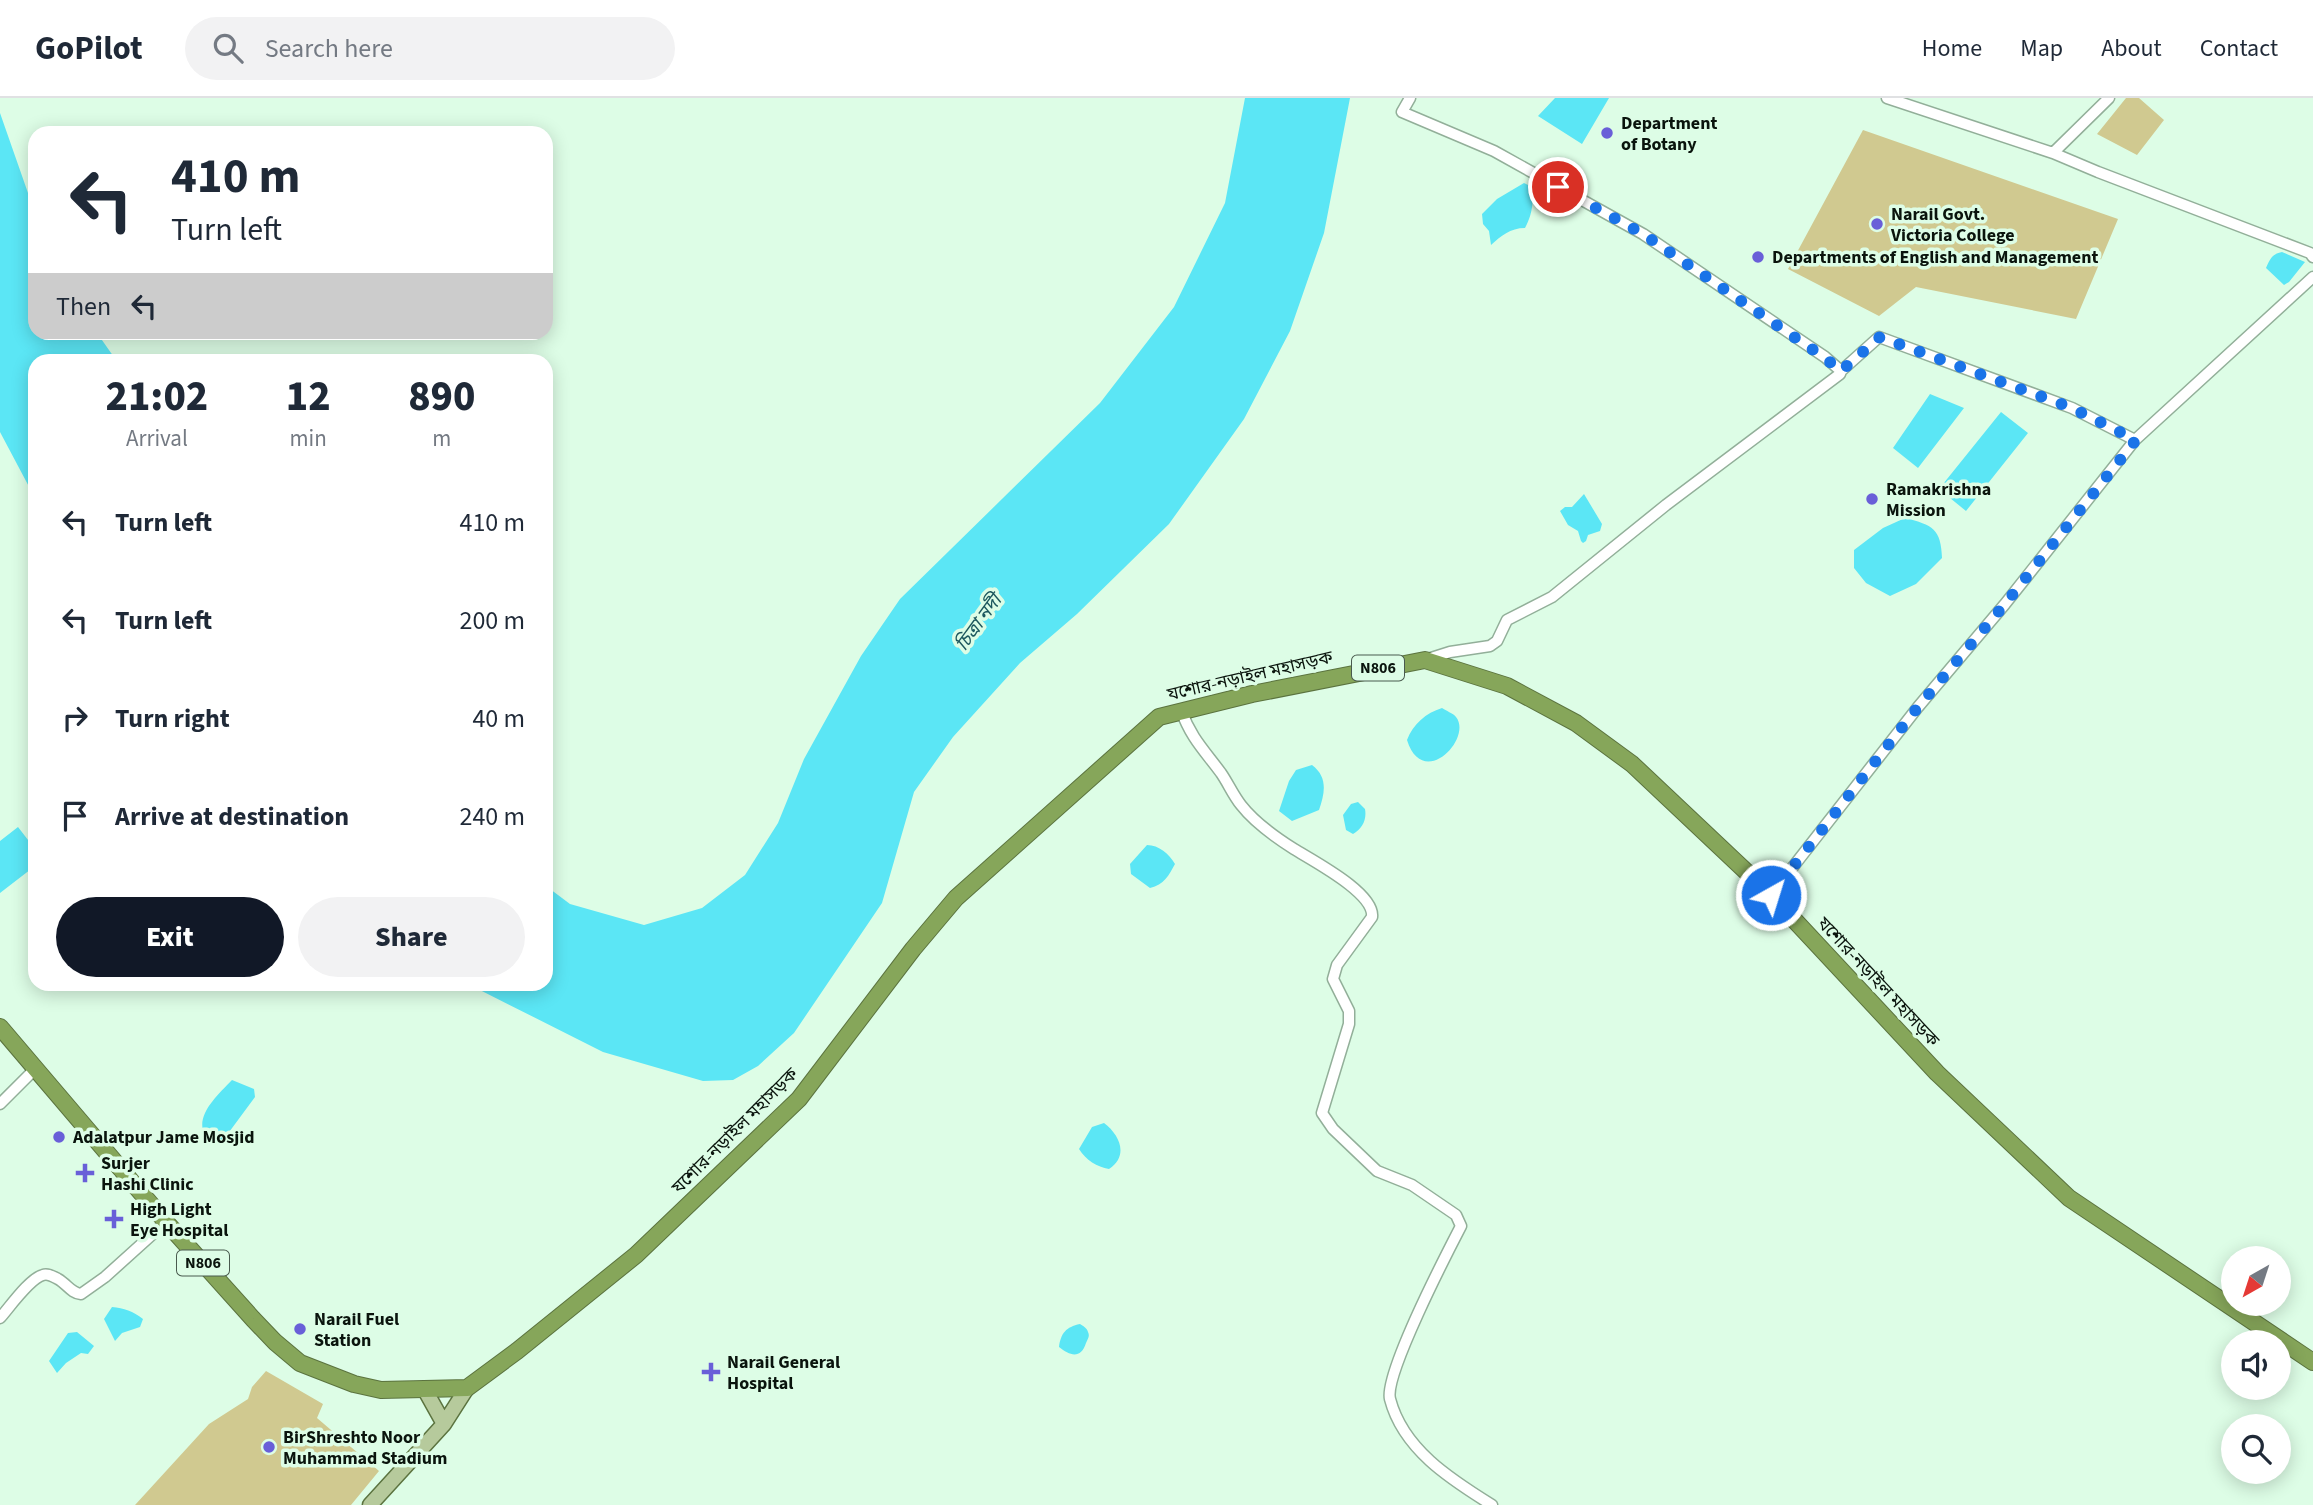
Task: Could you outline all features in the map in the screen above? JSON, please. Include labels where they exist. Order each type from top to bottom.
[{"type":"highway","name":"যশোর-নড়াইল মহাসড়ক","points":[[467,1388],[636,1255],[799,1099],[913,949],[956,898],[1159,717],[1336,676],[1425,660],[1507,686],[1576,723],[1632,764],[1771,895],[1937,1073],[2069,1198],[2313,1362]]},
{"type":"highway","name":"N806","points":[[0,1027],[166,1222],[260,1327],[300,1363],[354,1384],[381,1390],[467,1388]]},
{"type":"main road","points":[[370,1505],[443,1424],[467,1388]]},
{"type":"main road","points":[[425,1390],[443,1424]]},
{"type":"street","points":[[1410,98],[1402,112],[1494,151],[1643,234],[1841,371]]},
{"type":"street","points":[[1887,98],[2053,153],[2098,173],[2310,253],[2313,257]]},
{"type":"street","points":[[2053,153],[2109,98]]},
{"type":"street","points":[[1771,895],[1918,707],[2005,604],[2136,440],[2313,277]]},
{"type":"street","points":[[1425,660],[1450,652],[1490,646],[1497,640],[1507,620],[1552,597],[1666,505],[1840,374],[1880,337],[2072,408],[2136,440]]},
{"type":"street","points":[[1181,710],[1189,730],[1241,805],[1269,833],[1329,870],[1362,896],[1371,907],[1372,918],[1337,965],[1333,979],[1349,1011],[1349,1024],[1322,1114],[1333,1129],[1377,1171],[1412,1185],[1456,1215],[1461,1226],[1402,1348],[1388,1396],[1399,1423],[1427,1461],[1492,1505]]},
{"type":"street","points":[[0,1104],[36,1068]]},
{"type":"street","points":[[0,1318],[35,1279],[43,1275],[60,1280],[74,1293],[81,1294],[105,1277],[166,1222]]},
{"type":"shaded area","points":[[2126,98],[2139,98],[2164,120],[2137,155],[2097,134]]},
{"type":"shaded area","points":[[1863,130],[2118,219],[2076,319],[1916,287],[1879,316],[1788,269]]},
{"type":"shaded area","name":"BirShreshto Noor Muhammad Stadium","points":[[266,1371],[323,1404],[317,1418],[379,1471],[351,1505],[135,1505],[209,1424],[248,1399],[252,1387]]},
{"type":"water","name":"চিত্রা নদী","points":[[1245,98],[1350,98],[1324,233],[1290,331],[1244,419],[1169,524],[1077,614],[1020,663],[953,737],[914,792],[882,903],[794,1033],[758,1066],[733,1080],[703,1081],[603,1052],[482,991],[553,991],[553,891],[570,904],[644,925],[702,908],[745,875],[778,823],[804,759],[861,656],[900,599],[1100,403],[1174,307],[1225,203]]},
{"type":"water","points":[[1555,98],[1609,98],[1582,144],[1538,116]]},
{"type":"water","points":[[0,113],[28,193],[28,340],[102,340],[112,354],[28,354],[28,485],[0,432]]},
{"type":"water","points":[[1524,183],[1528,185],[1532,201],[1525,228],[1510,231],[1491,245],[1482,214],[1497,199]]},
{"type":"water","points":[[2282,252],[2305,262],[2284,285],[2266,268],[2272,257]]},
{"type":"water","points":[[1930,394],[1964,408],[1918,468],[1893,448]]},
{"type":"water","points":[[2001,412],[2028,433],[1966,511],[1939,489]]},
{"type":"water","points":[[1584,494],[1602,524],[1600,531],[1588,535],[1583,543],[1578,531],[1568,525],[1560,511],[1565,507],[1572,507]]},
{"type":"water","points":[[1905,518],[1934,530],[1940,540],[1942,558],[1916,584],[1890,596],[1866,583],[1854,568],[1854,550],[1883,528]]},
{"type":"water","points":[[1442,708],[1456,717],[1458,737],[1444,756],[1434,761],[1424,761],[1414,755],[1407,740],[1421,720]]},
{"type":"water","points":[[1312,765],[1321,775],[1324,786],[1319,810],[1292,821],[1279,811],[1289,781],[1296,770]]},
{"type":"water","points":[[1358,802],[1365,809],[1365,817],[1359,830],[1353,834],[1346,830],[1343,815],[1351,804]]},
{"type":"water","points":[[18,827],[28,840],[28,871],[0,893],[0,841]]},
{"type":"water","points":[[1147,845],[1163,851],[1175,864],[1162,882],[1150,888],[1131,874],[1130,864]]},
{"type":"water","points":[[232,1080],[254,1089],[255,1097],[221,1143],[213,1146],[202,1128],[203,1120],[211,1103]]},
{"type":"water","points":[[1104,1123],[1114,1133],[1120,1146],[1119,1158],[1109,1169],[1092,1162],[1079,1149],[1092,1127]]},
{"type":"water","points":[[112,1307],[128,1310],[139,1316],[143,1319],[140,1327],[122,1333],[115,1341],[104,1319]]},
{"type":"water","points":[[1080,1324],[1087,1329],[1088,1337],[1081,1352],[1071,1354],[1059,1347],[1060,1342],[1068,1329]]},
{"type":"water","points":[[77,1332],[94,1346],[88,1354],[81,1353],[57,1373],[49,1361],[68,1333]]},
{"type":"place","name":"Department of Botany","points":[[1607,133]]},
{"type":"place","name":"Narail Govt. Victoria College","points":[[1877,224]]},
{"type":"place","name":"Departments of English and Management","points":[[1758,257]]},
{"type":"place","name":"Ramakrishna Mission","points":[[1872,499]]},
{"type":"place","name":"Adalatpur Jame Mosjid","points":[[59,1137]]},
{"type":"place","name":"Surjer Hashi Clinic","points":[[85,1173]]},
{"type":"place","name":"High Light Eye Hospital","points":[[114,1219]]},
{"type":"place","name":"Narail Fuel Station","points":[[300,1329]]},
{"type":"place","name":"Narail General Hospital","points":[[711,1372]]},
{"type":"place","name":"BirShreshto Noor Muhammad Stadium","points":[[269,1447]]},
{"type":"route","points":[[1558,187],[1643,234],[1841,371],[1880,337],[2072,408],[2136,440],[2005,604],[1918,707],[1771,895]]}]
